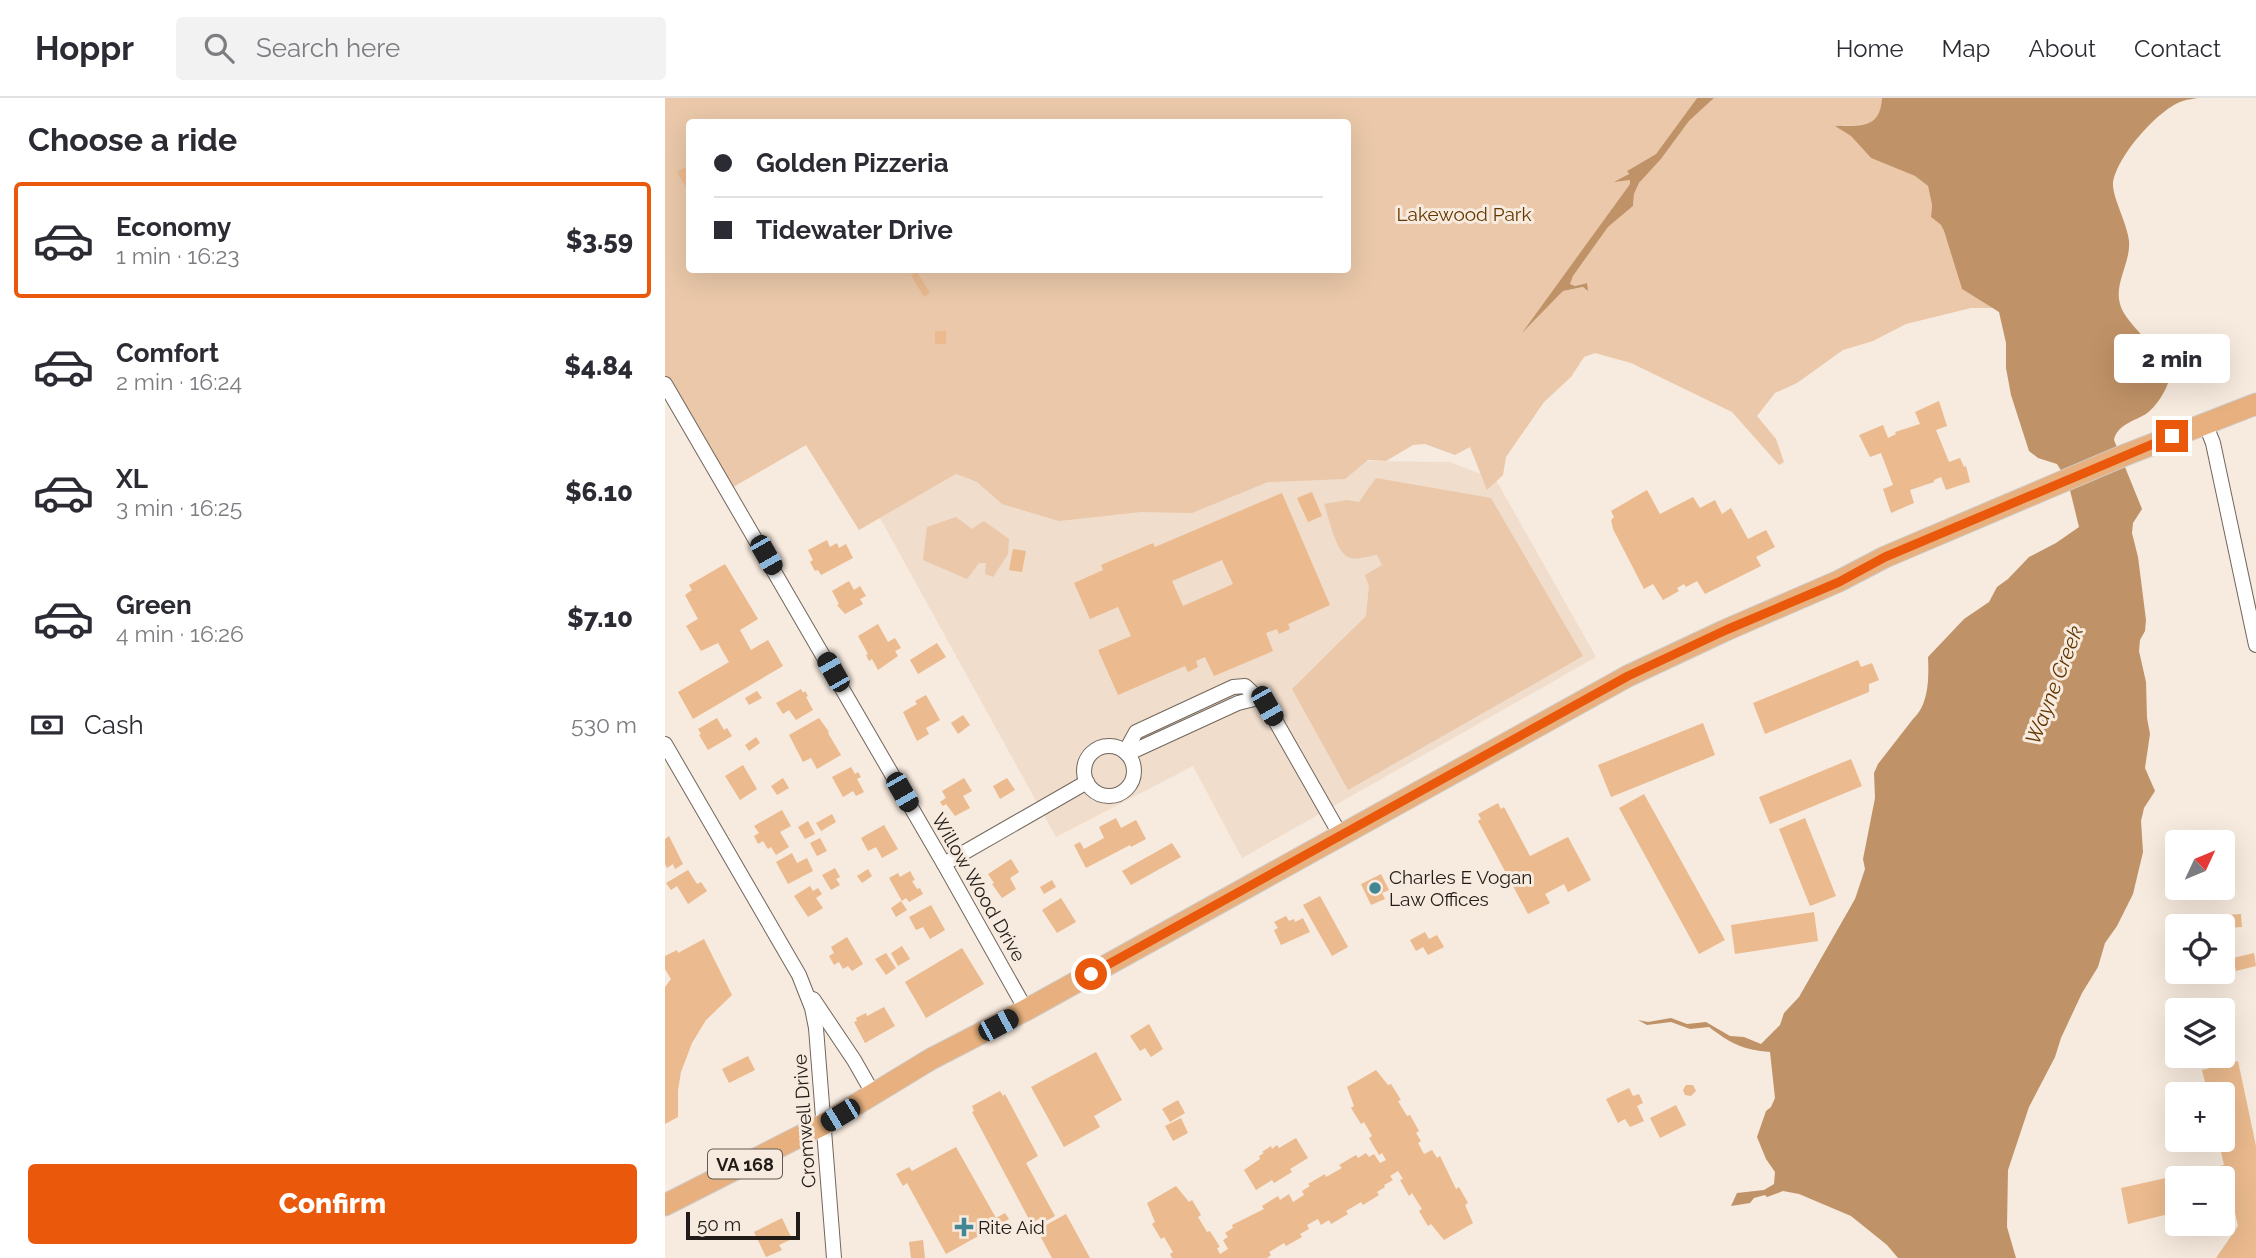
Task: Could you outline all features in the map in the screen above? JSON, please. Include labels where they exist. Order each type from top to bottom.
[{"type":"highway","name":"VA 168","points":[[665,1205],[824,1124],[931,1059],[1026,1010],[1639,671],[1839,582],[1885,557],[2125,455],[2256,404]]},
{"type":"street","name":"Willow Wood Drive","points":[[665,384],[1026,1010]]},
{"type":"street","points":[[2205,423],[2213,443],[2256,645]]},
{"type":"street","points":[[1126,753],[1238,703],[1258,698],[1267,706],[1341,836]]},
{"type":"street","name":"Cromwell Drive","points":[[665,744],[803,983],[874,1095]]},
{"type":"street","points":[[1108,746],[1122,749],[1133,764],[1128,786],[1115,795],[1099,793],[1087,782],[1084,766],[1093,752],[1108,746]]},
{"type":"street","points":[[944,864],[1087,782]]},
{"type":"street","name":"Cromwell Drive","points":[[803,983],[816,1028],[834,1258]]},
{"type":"shaded area","points":[[1355,461],[1450,462],[1496,480],[1596,657],[1242,858],[1193,766],[1056,837],[880,518],[956,474],[1017,497]]},
{"type":"green space","name":"Lakewood Park","points":[[665,98],[1697,98],[1656,154],[1627,171],[1629,174],[1617,182],[1630,179],[1630,184],[1527,328],[1563,291],[1583,287],[1587,290],[1586,283],[1575,286],[1570,284],[1573,276],[1608,227],[1633,206],[1639,183],[1689,121],[1714,98],[1882,98],[1880,109],[1873,121],[1861,125],[1836,126],[1851,136],[1871,158],[1915,176],[1928,186],[1932,205],[1931,217],[1944,231],[1962,289],[1993,308],[1971,308],[1906,324],[1873,341],[1843,350],[1797,383],[1775,393],[1757,416],[1776,439],[1784,462],[1779,465],[1732,412],[1631,363],[1595,353],[1584,357],[1571,377],[1544,402],[1506,457],[1503,475],[1487,490],[1470,447],[1455,455],[1425,444],[1413,445],[1386,461],[1368,460],[1345,479],[1268,482],[1192,513],[1141,512],[1059,521],[1002,504],[977,482],[956,474],[859,530],[806,445],[728,490],[665,382]]},
{"type":"green space","points":[[1376,478],[1491,498],[1583,656],[1348,790],[1292,689],[1366,616],[1369,586],[1365,575],[1382,565],[1377,555],[1355,559],[1343,553],[1336,541],[1324,504],[1347,500],[1359,502]]},
{"type":"green space","points":[[956,517],[972,529],[984,521],[1009,539],[1008,554],[993,577],[985,574],[986,563],[979,563],[967,579],[923,560],[927,527]]},
{"type":"water","points":[[1697,98],[1714,98],[1689,121],[1639,183],[1633,206],[1608,227],[1573,276],[1570,284],[1575,286],[1587,283],[1588,291],[1583,287],[1563,291],[1522,333],[1630,184],[1630,180],[1614,182],[1656,154]]},
{"type":"water","name":"Wayne Creek","points":[[1882,98],[2198,98],[2185,100],[2162,113],[2139,136],[2121,162],[2113,185],[2129,241],[2128,257],[2119,288],[2120,304],[2124,313],[2163,361],[2169,379],[2154,407],[2122,427],[2114,440],[2142,509],[2133,523],[2132,533],[2138,557],[2146,620],[2139,651],[2146,682],[2150,734],[2145,768],[2155,791],[2144,808],[2141,821],[2143,852],[2133,894],[2105,943],[2098,967],[2082,993],[2055,1057],[2029,1107],[2008,1170],[2007,1227],[2016,1258],[1898,1258],[1887,1245],[1851,1216],[1799,1194],[1783,1191],[1754,1198],[1750,1203],[1731,1206],[1737,1193],[1764,1190],[1774,1184],[1775,1172],[1757,1137],[1766,1111],[1775,1098],[1770,1052],[1737,1045],[1709,1027],[1690,1029],[1671,1022],[1647,1025],[1638,1020],[1648,1022],[1671,1018],[1687,1024],[1706,1022],[1730,1036],[1744,1037],[1761,1044],[1780,1025],[1784,1013],[1799,997],[1855,899],[1865,869],[1863,859],[1875,798],[1874,773],[1922,706],[1928,682],[1928,657],[1964,619],[1989,602],[1997,587],[2029,557],[2079,527],[2068,482],[2057,464],[2038,458],[2029,451],[2011,395],[2006,368],[2006,343],[1999,312],[1962,289],[1944,231],[1931,217],[1932,205],[1928,186],[1915,176],[1871,158],[1851,136],[1835,126],[1860,125],[1873,121]]},
{"type":"building","points":[[686,167],[686,188],[677,172]]},
{"type":"building","points":[[918,273],[930,293],[924,297],[911,275]]},
{"type":"building","points":[[935,331],[946,331],[946,344],[935,344]]},
{"type":"building","points":[[1939,401],[1947,426],[1936,430],[1949,462],[1960,458],[1964,467],[1966,466],[1970,482],[1946,490],[1941,477],[1910,490],[1914,503],[1891,513],[1883,489],[1893,485],[1881,453],[1870,457],[1859,435],[1883,425],[1888,438],[1896,434],[1895,432],[1920,424],[1915,412]]},
{"type":"building","points":[[1647,490],[1660,514],[1693,497],[1700,508],[1715,500],[1722,514],[1731,508],[1748,539],[1766,530],[1775,547],[1756,557],[1761,566],[1705,594],[1697,581],[1686,587],[1684,584],[1677,588],[1679,591],[1663,600],[1653,584],[1644,589],[1611,520],[1614,517],[1611,511]]},
{"type":"building","points":[[1312,492],[1322,516],[1308,522],[1297,498]]},
{"type":"building","points":[[1282,493],[1330,605],[1288,624],[1290,629],[1279,634],[1277,629],[1266,633],[1273,651],[1214,676],[1205,657],[1196,661],[1198,667],[1188,672],[1185,666],[1118,695],[1098,650],[1131,636],[1118,607],[1090,619],[1074,583],[1103,570],[1101,565],[1153,543],[1155,547]],"holes":[[[1222,560],[1233,584],[1183,606],[1172,581]]]},
{"type":"building","points":[[827,540],[830,547],[837,543],[839,548],[846,544],[853,558],[821,575],[810,562],[813,560],[808,550]]},
{"type":"building","points":[[1013,549],[1026,551],[1022,572],[1009,570]]},
{"type":"building","points":[[725,564],[758,619],[740,630],[751,650],[768,640],[783,666],[693,719],[678,692],[729,662],[718,643],[701,651],[686,626],[698,619],[685,595],[692,590],[689,585]]},
{"type":"building","points":[[849,581],[854,590],[860,586],[866,596],[860,599],[863,604],[845,614],[837,605],[839,604],[832,591]]},
{"type":"building","points":[[878,624],[888,642],[895,638],[901,648],[895,651],[898,656],[878,670],[872,659],[869,661],[858,636]]},
{"type":"building","points":[[937,643],[946,657],[918,674],[910,660]]},
{"type":"building","points":[[1858,660],[1861,667],[1872,663],[1879,680],[1869,684],[1869,692],[1765,734],[1753,703]]},
{"type":"building","points":[[801,689],[808,696],[806,697],[813,710],[796,720],[789,710],[783,714],[776,703]]},
{"type":"building","points":[[757,691],[762,698],[749,705],[745,698]]},
{"type":"building","points":[[926,695],[940,720],[926,728],[929,734],[917,741],[903,712]]},
{"type":"building","points":[[963,715],[970,725],[958,734],[951,723]]},
{"type":"building","points":[[717,718],[724,730],[727,728],[732,736],[708,750],[698,729]]},
{"type":"building","points":[[819,718],[841,755],[817,769],[811,758],[803,762],[789,735]]},
{"type":"building","points":[[1703,723],[1715,755],[1611,797],[1598,765]]},
{"type":"building","points":[[756,737],[760,743],[749,751],[745,745]]},
{"type":"building","points":[[1851,759],[1862,786],[1770,824],[1759,797]]},
{"type":"building","points":[[743,765],[757,789],[740,800],[725,776]]},
{"type":"building","points":[[851,767],[855,774],[858,772],[861,777],[857,779],[864,792],[856,796],[853,791],[843,797],[832,777]]},
{"type":"building","points":[[783,778],[789,788],[777,795],[771,786]]},
{"type":"building","points":[[964,778],[972,791],[963,796],[970,808],[955,816],[946,804],[943,806],[940,802],[946,798],[942,791]]},
{"type":"building","points":[[1007,778],[1015,790],[1000,799],[993,786]]},
{"type":"building","points":[[1644,794],[1725,940],[1699,954],[1619,808]]},
{"type":"building","points":[[1498,803],[1501,809],[1504,807],[1530,856],[1568,837],[1591,880],[1568,892],[1564,884],[1545,894],[1550,903],[1528,914],[1478,821],[1481,819],[1478,814]]},
{"type":"building","points":[[782,810],[791,826],[780,832],[789,847],[776,855],[763,841],[758,844],[754,836],[759,833],[754,826]]},
{"type":"building","points":[[832,814],[836,822],[821,831],[816,823]]},
{"type":"building","points":[[1116,818],[1121,828],[1136,820],[1146,839],[1086,868],[1074,845],[1080,842],[1084,849],[1104,838],[1099,827]]},
{"type":"building","points":[[1805,818],[1836,896],[1810,906],[1779,829]]},
{"type":"building","points":[[808,821],[815,834],[805,839],[798,827]]},
{"type":"building","points":[[884,825],[898,849],[882,858],[876,847],[868,851],[861,838]]},
{"type":"building","points":[[669,836],[683,864],[675,869],[673,864],[667,868],[665,864],[665,839]]},
{"type":"building","points":[[820,838],[827,851],[817,856],[810,843]]},
{"type":"building","points":[[1172,843],[1181,857],[1131,885],[1122,871]]},
{"type":"building","points":[[792,853],[797,863],[807,858],[813,871],[788,884],[776,862]]},
{"type":"building","points":[[1011,859],[1019,872],[1010,878],[1016,889],[1002,898],[988,874]]},
{"type":"building","points":[[835,868],[840,877],[836,879],[840,885],[831,890],[822,875]]},
{"type":"building","points":[[868,869],[872,876],[862,883],[857,876]]},
{"type":"building","points":[[688,870],[697,884],[701,882],[707,891],[688,904],[677,886],[671,890],[666,883]]},
{"type":"building","points":[[910,871],[915,880],[912,881],[923,894],[909,902],[906,898],[902,901],[889,878],[898,873],[900,877]]},
{"type":"building","points":[[1381,874],[1389,890],[1382,893],[1385,899],[1371,905],[1361,884]]},
{"type":"building","points":[[1052,880],[1056,887],[1044,894],[1040,887]]},
{"type":"building","points":[[810,886],[813,891],[818,888],[822,894],[816,898],[823,908],[808,917],[794,896]]},
{"type":"building","points":[[1320,896],[1348,947],[1332,956],[1303,905]]},
{"type":"building","points":[[1061,898],[1076,922],[1057,933],[1042,910]]},
{"type":"building","points":[[901,901],[907,910],[896,917],[891,908]]},
{"type":"building","points":[[931,905],[945,930],[930,939],[923,927],[916,930],[909,917]]},
{"type":"building","points":[[1814,912],[1818,941],[1735,954],[1731,925]]},
{"type":"building","points":[[2235,914],[2241,914],[2242,927],[2235,928]]},
{"type":"building","points":[[1286,916],[1289,921],[1294,919],[1295,922],[1303,918],[1310,932],[1281,945],[1274,930],[1278,928],[1274,922]]},
{"type":"building","points":[[1425,932],[1429,939],[1437,935],[1444,947],[1428,955],[1423,947],[1416,951],[1410,940]]},
{"type":"building","points":[[847,937],[863,964],[852,971],[848,966],[843,969],[839,962],[834,965],[829,956],[834,953],[831,947]]},
{"type":"building","points":[[704,939],[732,995],[706,1020],[692,1043],[681,1072],[678,1117],[665,1124],[665,987],[671,979],[665,969],[665,956],[677,950],[678,953]]},
{"type":"building","points":[[902,946],[910,959],[898,966],[891,953]]},
{"type":"building","points":[[962,948],[984,984],[926,1018],[905,982]]},
{"type":"building","points":[[886,953],[896,968],[886,975],[875,959]]},
{"type":"building","points":[[2254,953],[2256,966],[2236,971],[2235,958]]},
{"type":"building","points":[[884,1007],[895,1026],[865,1043],[854,1022],[857,1021],[856,1018],[866,1013],[867,1016]]},
{"type":"building","points":[[1149,1024],[1163,1049],[1151,1057],[1145,1048],[1140,1051],[1130,1036]]},
{"type":"building","points":[[1096,1052],[1122,1100],[1094,1116],[1100,1127],[1064,1147],[1031,1087]]},
{"type":"building","points":[[748,1056],[755,1070],[729,1083],[722,1069]]},
{"type":"building","points":[[2238,1061],[2256,1146],[2256,1258],[2216,1258],[2231,1236],[2235,1236],[2238,1226],[2235,1212],[2235,1166],[2220,1166],[2224,1165],[2221,1152],[2235,1152],[2235,1082],[2205,1082],[2202,1070],[2235,1068],[2235,1062]]},
{"type":"building","points":[[1376,1070],[1388,1085],[1391,1084],[1407,1116],[1410,1115],[1419,1131],[1416,1133],[1421,1141],[1418,1143],[1424,1154],[1432,1150],[1437,1158],[1440,1156],[1456,1189],[1459,1187],[1468,1203],[1465,1205],[1473,1223],[1444,1240],[1431,1224],[1428,1226],[1419,1211],[1422,1209],[1412,1193],[1409,1196],[1398,1171],[1390,1176],[1393,1180],[1377,1192],[1379,1195],[1346,1211],[1348,1214],[1331,1224],[1329,1220],[1321,1225],[1318,1219],[1307,1225],[1309,1229],[1300,1234],[1302,1237],[1269,1252],[1271,1255],[1267,1258],[1172,1258],[1170,1254],[1173,1252],[1152,1224],[1155,1222],[1147,1203],[1176,1186],[1189,1202],[1192,1200],[1201,1215],[1198,1217],[1220,1247],[1217,1248],[1220,1254],[1228,1249],[1223,1240],[1228,1237],[1225,1233],[1233,1228],[1232,1225],[1264,1209],[1262,1206],[1278,1196],[1280,1200],[1289,1194],[1293,1202],[1304,1195],[1302,1191],[1310,1186],[1308,1184],[1342,1168],[1339,1165],[1356,1155],[1358,1158],[1366,1153],[1369,1157],[1374,1154],[1380,1163],[1386,1160],[1382,1153],[1379,1155],[1364,1122],[1361,1124],[1351,1108],[1354,1106],[1347,1087]]},
{"type":"building","points":[[1686,1085],[1693,1085],[1696,1091],[1691,1096],[1685,1095],[1683,1090]]},
{"type":"building","points":[[1629,1088],[1633,1096],[1639,1094],[1643,1103],[1637,1106],[1644,1121],[1630,1127],[1625,1119],[1618,1123],[1606,1099]]},
{"type":"building","points":[[1000,1091],[1003,1096],[1005,1094],[1038,1156],[1026,1163],[1055,1216],[1046,1221],[1043,1217],[1031,1223],[972,1112],[972,1106]]},
{"type":"building","points":[[1178,1100],[1185,1113],[1170,1122],[1162,1109]]},
{"type":"building","points":[[1676,1105],[1686,1125],[1660,1138],[1650,1118]]},
{"type":"building","points":[[1181,1118],[1188,1133],[1173,1141],[1165,1126]]},
{"type":"building","points":[[1296,1138],[1308,1158],[1290,1169],[1292,1172],[1256,1190],[1244,1170],[1260,1159],[1259,1156],[1264,1153],[1262,1152],[1271,1146],[1272,1149],[1277,1145],[1279,1148]]},
{"type":"building","name":"Rite Aid","points":[[956,1147],[996,1218],[1005,1213],[1009,1219],[946,1254],[907,1183],[903,1186],[896,1174],[909,1167],[912,1171]]},
{"type":"building","points":[[2165,1178],[2165,1215],[2128,1224],[2121,1188]]},
{"type":"building","points":[[1066,1214],[1090,1258],[1052,1258],[1037,1230]]},
{"type":"building","points":[[782,1218],[792,1239],[779,1245],[782,1250],[766,1257],[754,1232]]},
{"type":"building","points":[[923,1240],[925,1258],[911,1258],[909,1242]]},
{"type":"place","name":"Charles E Vogan Law Offices","points":[[1375,888]]},
{"type":"place","name":"Rite Aid","points":[[964,1227]]},
{"type":"route","points":[[1091,974],[1628,676],[1726,630],[1839,582],[1885,557],[2172,436]]}]
